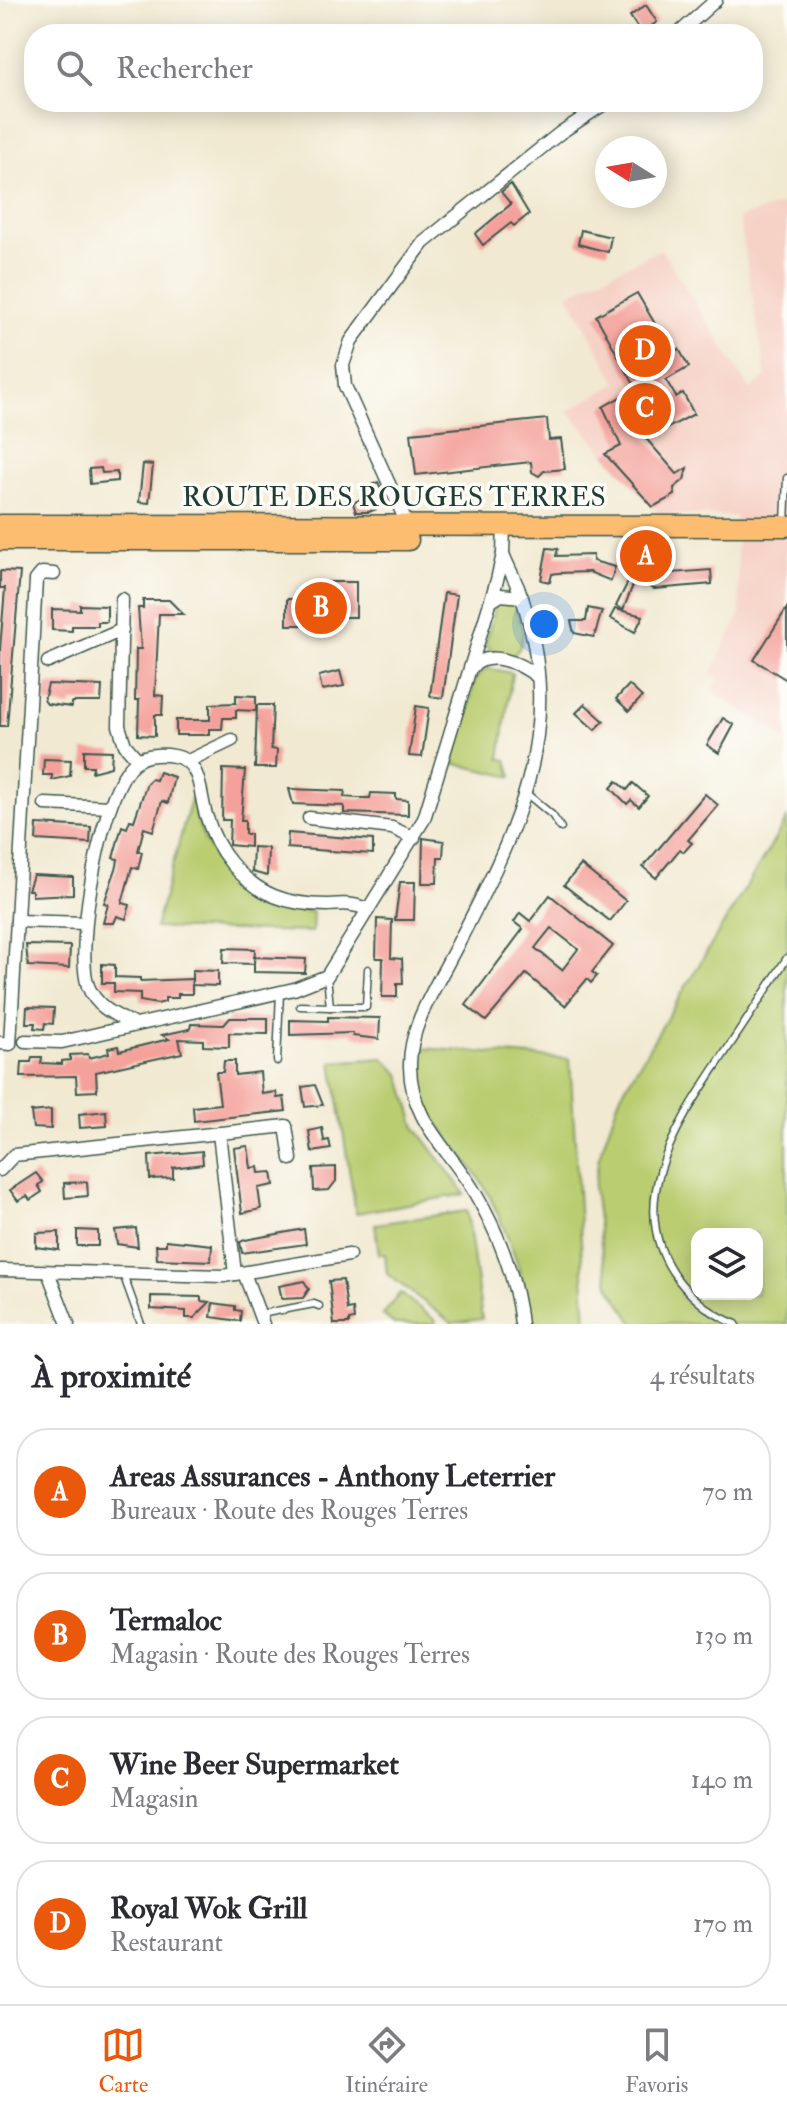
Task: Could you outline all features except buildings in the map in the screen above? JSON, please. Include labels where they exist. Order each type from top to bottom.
[{"type":"main road","name":"ROUTE DES ROUGES TERRES","points":[[0,525],[408,526],[504,540]]},
{"type":"main road","name":"ROUTE DES ROUGES TERRES","points":[[0,540],[504,540],[786,531]]},
{"type":"street","points":[[689,24],[716,0]]},
{"type":"street","points":[[408,526],[345,386],[343,365],[347,349],[423,243],[560,133],[592,112]]},
{"type":"street","points":[[504,540],[522,597],[538,677],[536,746],[527,794],[507,849],[422,1015],[410,1050],[410,1067],[414,1098],[423,1122],[473,1191],[502,1246],[519,1303],[521,1324]]},
{"type":"street","points":[[25,1041],[62,1042],[280,992],[327,976],[414,838],[431,801],[490,602],[504,540]]},
{"type":"street","points":[[0,1043],[10,1044],[36,580],[42,573],[54,574]]},
{"type":"street","points":[[490,602],[501,595],[522,597]]},
{"type":"street","points":[[122,599],[120,734],[138,760]]},
{"type":"street","points":[[48,662],[122,630]]},
{"type":"street","points":[[513,661],[525,647],[530,630]]},
{"type":"street","points":[[479,638],[486,652],[496,659]]},
{"type":"street","points":[[470,669],[484,659],[513,661],[538,677]]},
{"type":"street","points":[[188,761],[232,740]]},
{"type":"street","points":[[133,1024],[101,1005],[88,985],[83,956],[85,923],[110,807],[127,772],[138,760],[170,755],[188,761],[195,769],[210,826],[230,862],[245,878],[274,899],[289,903],[357,904],[368,910]]},
{"type":"street","points":[[45,804],[110,807]]},
{"type":"street","points":[[309,818],[392,828],[414,838]]},
{"type":"street","points":[[17,921],[85,923]]},
{"type":"street","points":[[0,1170],[14,1155],[286,1126],[291,1159]]},
{"type":"street","points":[[219,1133],[240,1274],[262,1319]]},
{"type":"street","points":[[0,1270],[240,1274],[349,1255]]},
{"type":"street","points":[[48,1272],[68,1324]]},
{"type":"lane","points":[[786,531],[787,478]]},
{"type":"lane","points":[[527,794],[552,815],[561,828]]},
{"type":"lane","points":[[736,1324],[703,1306],[672,1272],[662,1253],[655,1225],[654,1197],[659,1167],[685,1114],[787,958]]},
{"type":"lane","points":[[300,1006],[366,1007],[368,969]]},
{"type":"lane","points":[[327,976],[330,1007]]},
{"type":"lane","points":[[277,1061],[280,992]]},
{"type":"lane","points":[[123,1274],[141,1324]]},
{"type":"lane","points":[[262,1319],[314,1304],[319,1306]]},
{"type":"shaded area","points":[[787,203],[787,740],[711,690],[720,680],[711,674],[740,614],[735,516],[659,514],[568,411],[617,383],[568,294],[661,249],[750,389],[766,377],[739,218]]},
{"type":"green space","points":[[500,601],[514,603],[521,625],[520,646],[510,657],[497,654],[485,645],[496,604]]},
{"type":"green space","points":[[487,668],[512,673],[500,759],[507,760],[512,777],[452,763],[476,678]]},
{"type":"green space","points":[[192,796],[197,820],[217,861],[248,890],[268,901],[313,912],[312,932],[155,928]]},
{"type":"green space","points":[[787,819],[787,1324],[634,1324],[610,1287],[602,1252],[594,1188],[599,1157],[620,1096]]},
{"type":"green space","points":[[422,1048],[570,1059],[586,1324],[532,1324],[515,1258],[489,1195],[430,1110],[420,1071]]},
{"type":"green space","points":[[383,1058],[400,1074],[416,1128],[465,1194],[356,1213],[332,1062]]},
{"type":"green space","points":[[467,1211],[482,1319],[452,1323],[387,1274],[385,1254],[379,1254],[375,1224]]},
{"type":"green space","points":[[400,1293],[436,1321],[434,1324],[394,1324],[383,1315]]},
{"type":"place","name":"Royal Wok Grill","points":[[645,351]]},
{"type":"place","name":"Wine Beer Supermarket","points":[[645,409]]},
{"type":"place","name":"Areas Assurances - Anthony Leterrier","points":[[646,556]]},
{"type":"place","name":"Termaloc","points":[[321,608]]}]
